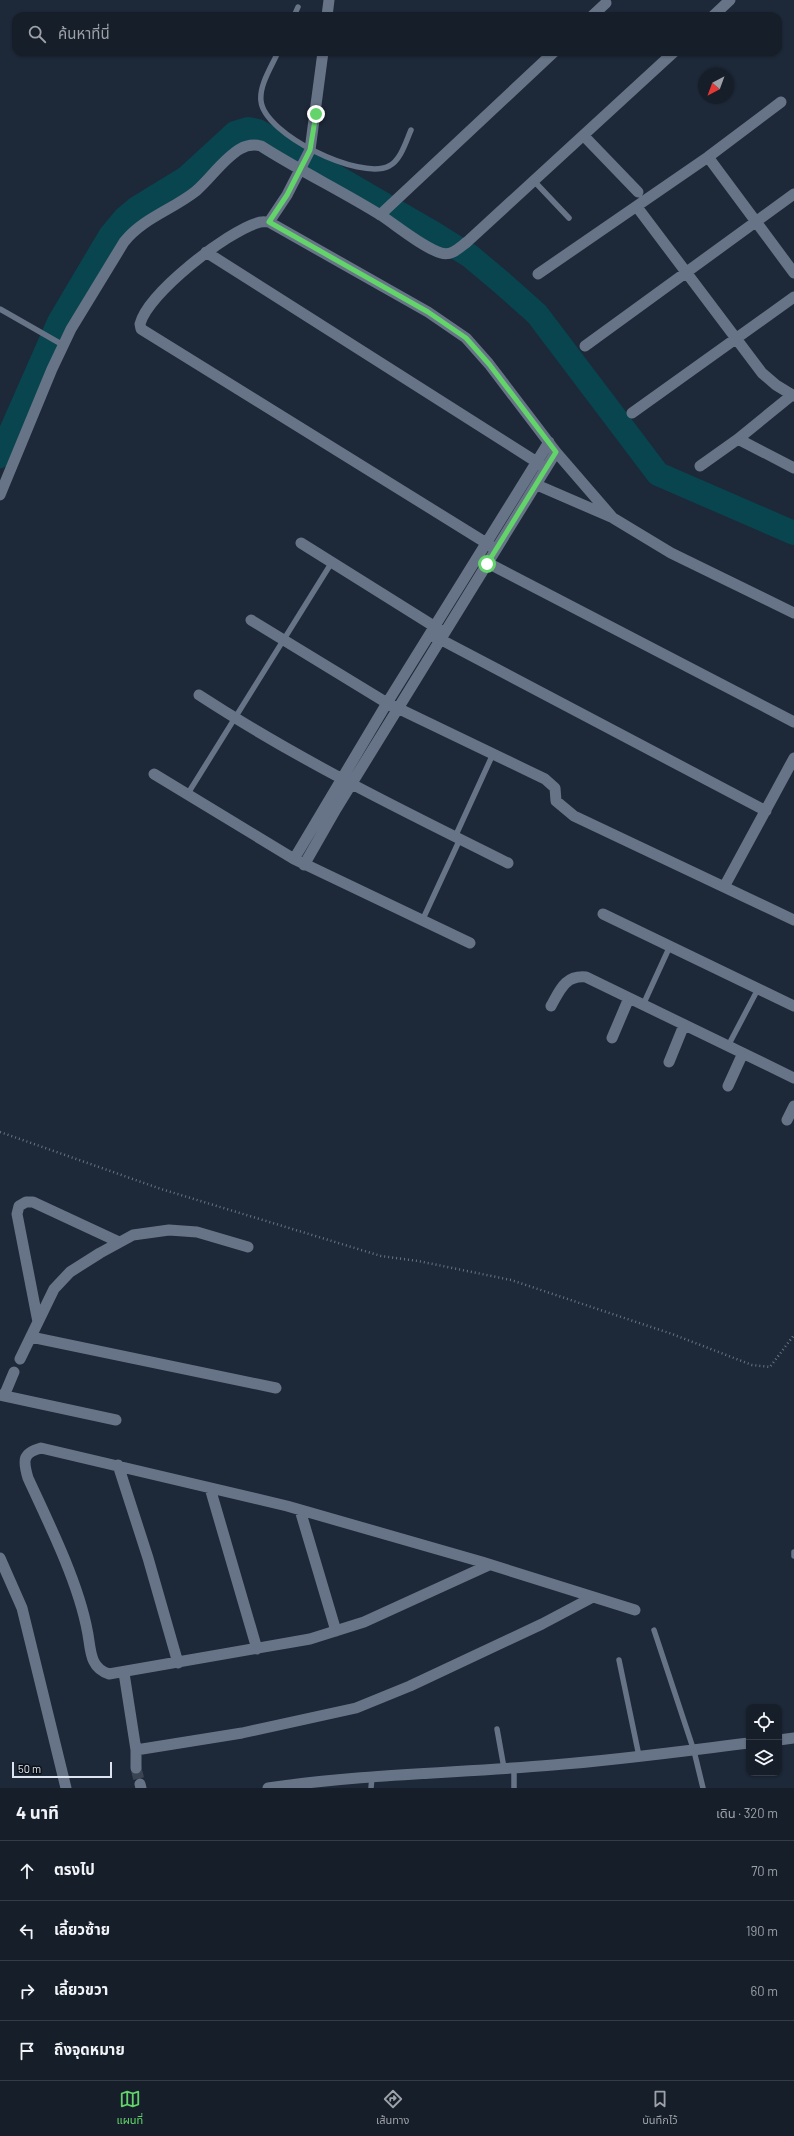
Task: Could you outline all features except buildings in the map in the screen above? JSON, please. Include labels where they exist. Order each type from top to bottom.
[{"type":"street","points":[[328,12],[329,0]]},
{"type":"street","points":[[717,12],[730,0]]},
{"type":"street","points":[[596,12],[606,3]]},
{"type":"street","points":[[269,222],[301,171],[310,150],[322,56]]},
{"type":"street","points":[[383,213],[550,56]]},
{"type":"street","points":[[0,495],[63,345],[110,265],[133,231],[195,191],[238,150],[254,144],[261,146],[301,171],[383,213],[433,250],[448,254],[455,252],[467,242],[670,56]]},
{"type":"street","points":[[538,274],[708,157],[781,102]]},
{"type":"street","points":[[584,136],[638,192]]},
{"type":"street","points":[[708,157],[794,273]]},
{"type":"street","points":[[585,346],[794,194]]},
{"type":"street","points":[[637,207],[762,373],[776,385],[793,395],[738,439],[700,466]]},
{"type":"street","points":[[492,546],[141,329],[140,324],[147,308],[206,252],[248,226],[259,222],[269,222],[428,312],[466,338],[489,364],[556,452],[613,518]]},
{"type":"street","points":[[206,252],[542,466]]},
{"type":"street","points":[[632,413],[794,297]]},
{"type":"street","points":[[738,439],[794,468]]},
{"type":"street","points":[[492,546],[537,485],[549,442]]},
{"type":"street","points":[[294,859],[398,708],[438,633],[542,466],[556,452]]},
{"type":"street","points":[[537,485],[613,518],[671,553],[794,613]]},
{"type":"street","points":[[302,543],[438,633],[766,811]]},
{"type":"street","points":[[483,561],[794,722]]},
{"type":"street","points":[[251,620],[283,641],[387,703],[551,783],[555,788],[556,801],[574,816],[794,920]]},
{"type":"street","points":[[304,865],[387,703],[438,633]]},
{"type":"street","points":[[199,695],[235,718],[347,783],[508,863]]},
{"type":"street","points":[[724,887],[794,758]]},
{"type":"street","points":[[154,774],[304,865],[470,943]]},
{"type":"street","points":[[603,914],[794,1006]]},
{"type":"street","points":[[550,1006],[564,984],[571,978],[578,976],[586,977],[794,1078]]},
{"type":"street","points":[[612,1038],[629,998]]},
{"type":"street","points":[[669,1062],[684,1025]]},
{"type":"street","points":[[728,1086],[743,1053]]},
{"type":"street","points":[[787,1120],[794,1106]]},
{"type":"street","points":[[38,1322],[17,1214],[19,1206],[26,1202],[33,1202],[119,1242]]},
{"type":"street","points":[[20,1359],[54,1289],[70,1272],[133,1235],[169,1230],[197,1232],[248,1247]]},
{"type":"street","points":[[31,1337],[276,1388]]},
{"type":"street","points":[[14,1372],[2,1395],[116,1420]]},
{"type":"street","points":[[490,1565],[364,1622],[310,1639],[124,1673],[109,1674],[100,1672],[92,1661],[81,1604],[24,1465],[26,1456],[32,1450],[41,1448],[300,1510],[490,1565],[636,1610]]},
{"type":"street","points":[[118,1466],[148,1558],[178,1663]]},
{"type":"street","points":[[210,1488],[257,1649]]},
{"type":"street","points":[[300,1510],[336,1631]]},
{"type":"street","points":[[0,1558],[22,1608],[66,1788]]},
{"type":"street","points":[[136,1750],[242,1733],[356,1708],[410,1686],[542,1624],[593,1597]]},
{"type":"street","points":[[124,1673],[136,1750],[136,1768]]},
{"type":"street","points":[[782,1740],[794,1738]]},
{"type":"street","points":[[268,1788],[372,1782],[694,1751],[746,1743]]},
{"type":"lane","points":[[296,12],[298,7]]},
{"type":"lane","points":[[276,56],[263,87],[260,99],[262,106],[267,117],[293,139],[310,150],[337,161],[356,166],[388,167],[396,161],[411,130]]},
{"type":"lane","points":[[534,181],[569,218]]},
{"type":"lane","points":[[0,310],[63,345]]},
{"type":"lane","points":[[187,795],[332,562]]},
{"type":"lane","points":[[422,921],[493,754]]},
{"type":"lane","points":[[642,1005],[670,946]]},
{"type":"lane","points":[[728,1046],[758,989]]},
{"type":"lane","points":[[654,1630],[694,1751],[703,1788]]},
{"type":"lane","points":[[620,1660],[639,1756]]},
{"type":"lane","points":[[497,1729],[510,1768],[514,1788]]},
{"type":"path","points":[[0,1132],[161,1189],[381,1256],[418,1261],[511,1280],[672,1334],[752,1365],[770,1367],[794,1335]]},
{"type":"waterway","points":[[0,456],[59,322],[110,236],[125,218],[137,208],[186,178],[235,133],[248,129],[258,131],[430,231],[470,256],[501,282],[537,314],[658,474],[794,533]]},
{"type":"tunnel","points":[[136,1768],[140,1784]]},
{"type":"route","points":[[316,114],[310,150],[287,195],[269,222],[428,312],[466,338],[489,364],[556,452],[487,564]]}]
